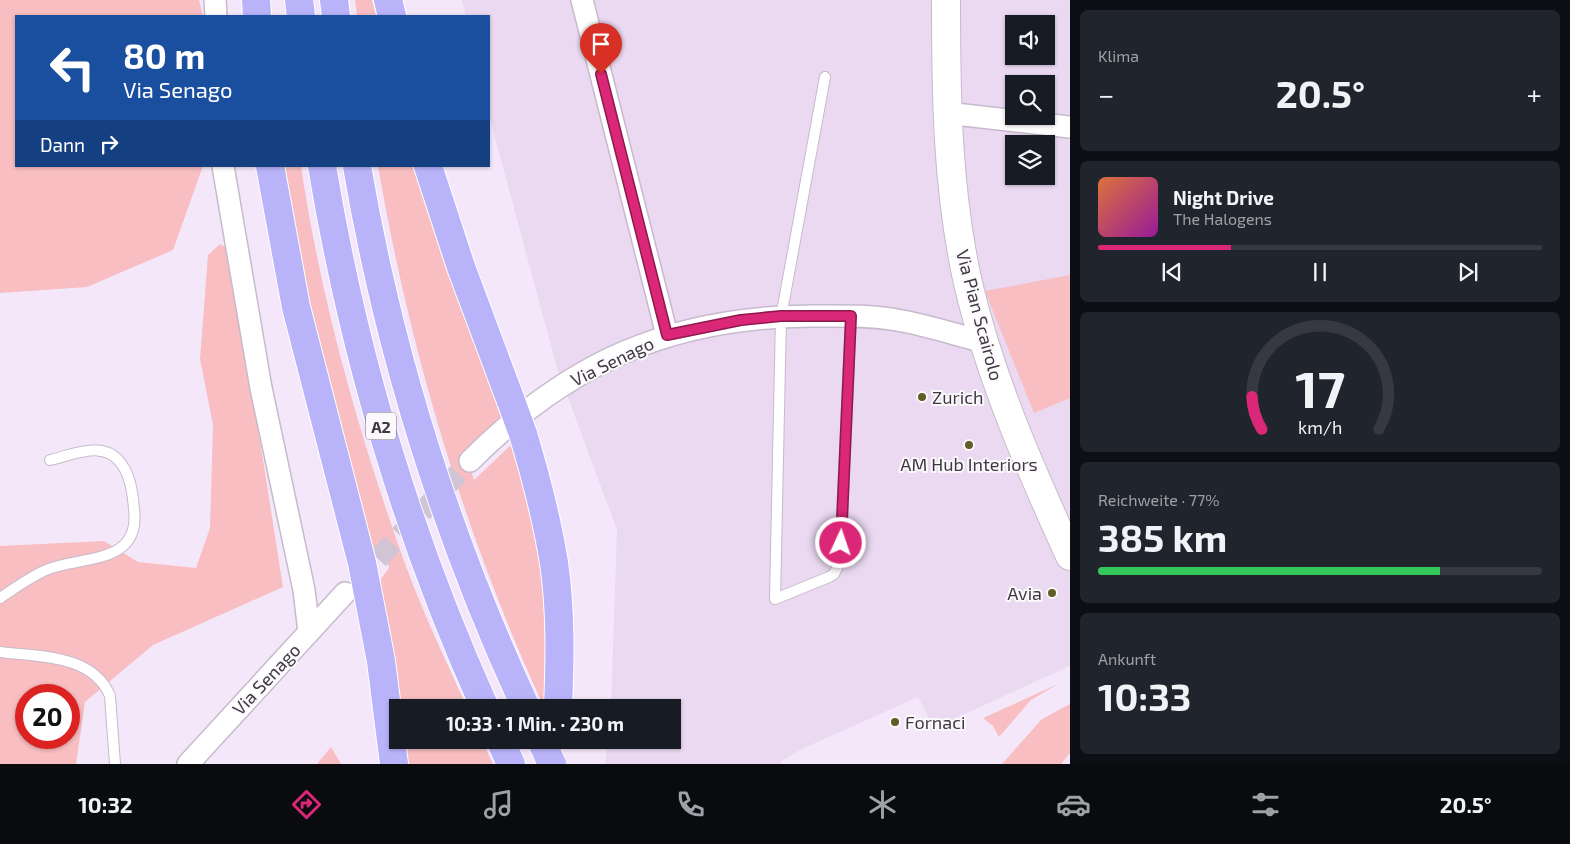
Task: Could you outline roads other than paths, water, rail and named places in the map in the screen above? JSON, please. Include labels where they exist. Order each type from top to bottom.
[{"type":"highway","points":[[256,0],[257,15]]},
{"type":"highway","points":[[299,0],[301,15]]},
{"type":"highway","points":[[334,0],[336,15]]},
{"type":"highway","points":[[388,0],[392,15]]},
{"type":"highway","points":[[270,167],[285,256],[298,315],[364,572],[381,661],[394,764]]},
{"type":"highway","name":"A2","points":[[322,167],[348,300],[389,453],[423,554],[481,699]]},
{"type":"highway","name":"A2","points":[[356,167],[383,295],[409,395],[444,506],[476,593],[522,699]]},
{"type":"highway","points":[[428,167],[464,275],[511,401],[545,513],[554,564],[559,615],[558,699]]},
{"type":"highway","points":[[504,749],[511,764]]},
{"type":"highway","points":[[545,749],[551,764]]},
{"type":"highway","points":[[551,764],[553,749]]},
{"type":"main road","name":"Via Pian Scairolo","points":[[946,0],[946,113],[961,246],[968,284],[1006,404],[1070,556]]},
{"type":"street","points":[[215,0],[216,15]]},
{"type":"street","points":[[582,0],[667,335]]},
{"type":"street","points":[[946,113],[1070,127]]},
{"type":"street","points":[[223,167],[261,388],[304,590],[309,632]]},
{"type":"street","name":"Via Senago","points":[[470,461],[503,428],[535,402],[602,363],[667,335],[729,321],[781,316],[851,316],[897,320],[985,342]]},
{"type":"street","name":"Via Senago","points":[[188,764],[345,594]]},
{"type":"lane","points":[[825,77],[781,316],[775,599],[829,577],[838,568],[840,562],[851,316]]},
{"type":"lane","points":[[0,598],[48,570],[111,554],[126,544],[136,523],[126,471],[120,460],[111,452],[99,449],[50,460]]},
{"type":"lane","points":[[0,652],[66,661],[86,668],[97,676],[106,687],[110,696],[115,764]]},
{"type":"tunnel","points":[[356,582],[470,461]]},
{"type":"place","name":"Zurich","points":[[922,397]]},
{"type":"place","name":"AM Hub Interiors","points":[[969,445]]},
{"type":"place","name":"Avia","points":[[1052,593]]},
{"type":"place","name":"Fornaci","points":[[895,722]]}]
